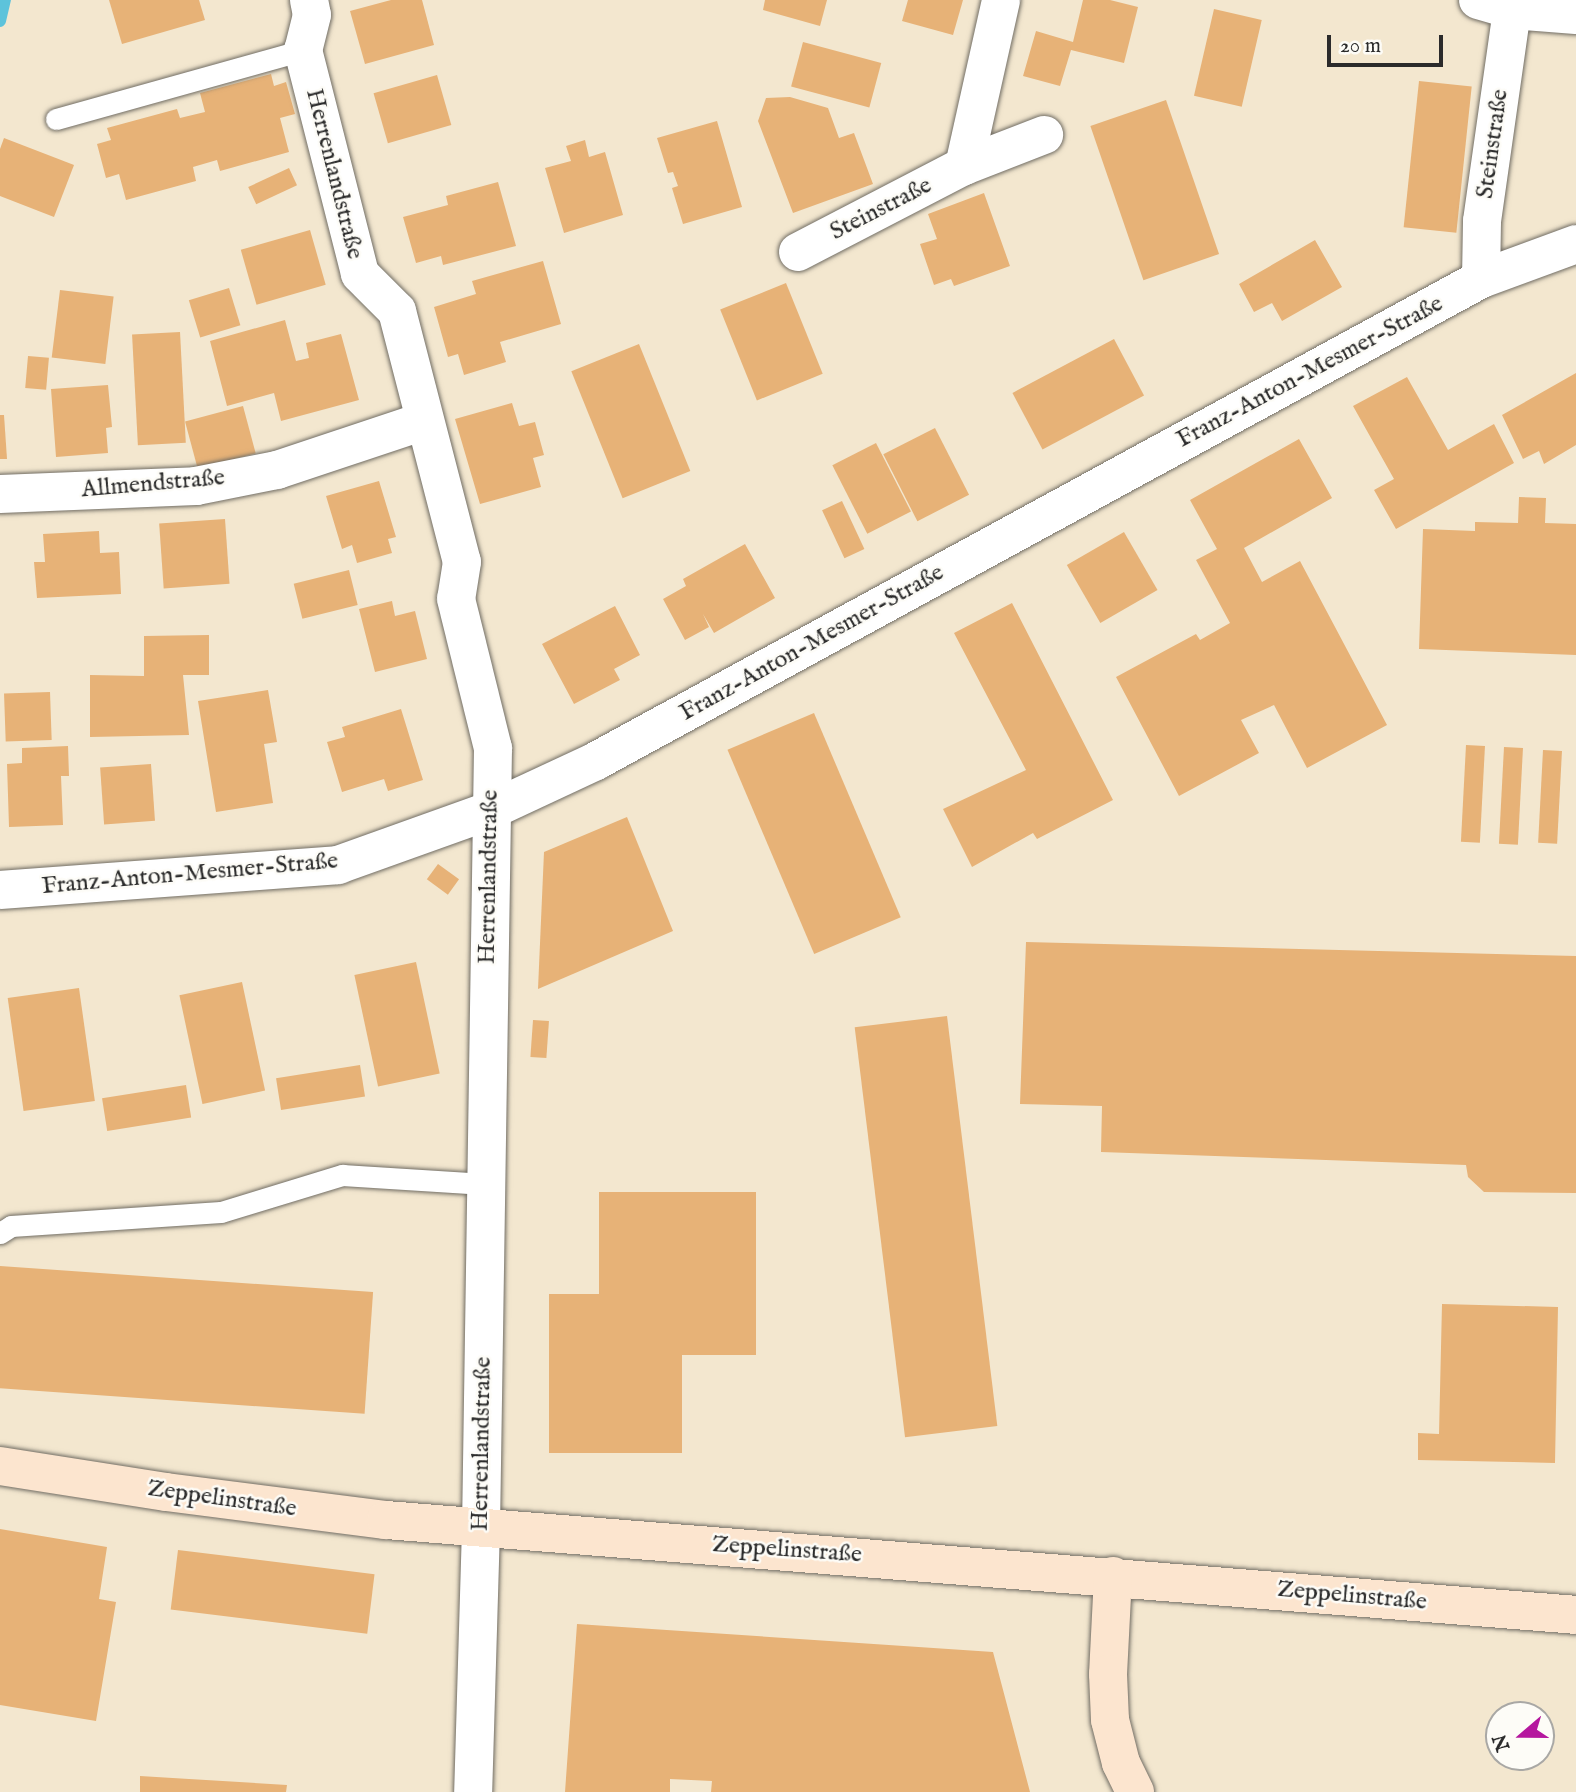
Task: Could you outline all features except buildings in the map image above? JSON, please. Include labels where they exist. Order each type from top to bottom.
[{"type":"main road","name":"Zeppelinstraße","points":[[0,1466],[386,1520],[1576,1615]]},
{"type":"main road","points":[[1113,1576],[1108,1674],[1110,1720],[1121,1763],[1136,1792]]},
{"type":"street","points":[[303,50],[313,15],[309,0]]},
{"type":"street","points":[[964,166],[1001,0]]},
{"type":"street","name":"Steinstraße","points":[[1481,279],[1495,5],[1576,15]]},
{"type":"street","name":"Herrenlandstraße","points":[[303,50],[360,274],[397,311],[461,562],[456,599],[493,748],[489,811],[481,1528],[473,1792]]},
{"type":"street","name":"Steinstraße","points":[[798,252],[964,166],[1044,135]]},
{"type":"street","name":"Franz-Anton-Mesmer-Straße","points":[[0,890],[338,865],[489,811],[593,762],[1481,279],[1576,244]]},
{"type":"street","name":"Allmendstraße","points":[[0,494],[196,486],[277,470],[424,421]]},
{"type":"lane","points":[[56,119],[303,50]]},
{"type":"lane","points":[[0,1233],[11,1226],[221,1212],[342,1175],[485,1184]]},
{"type":"waterway","points":[[0,21],[5,0]]}]
